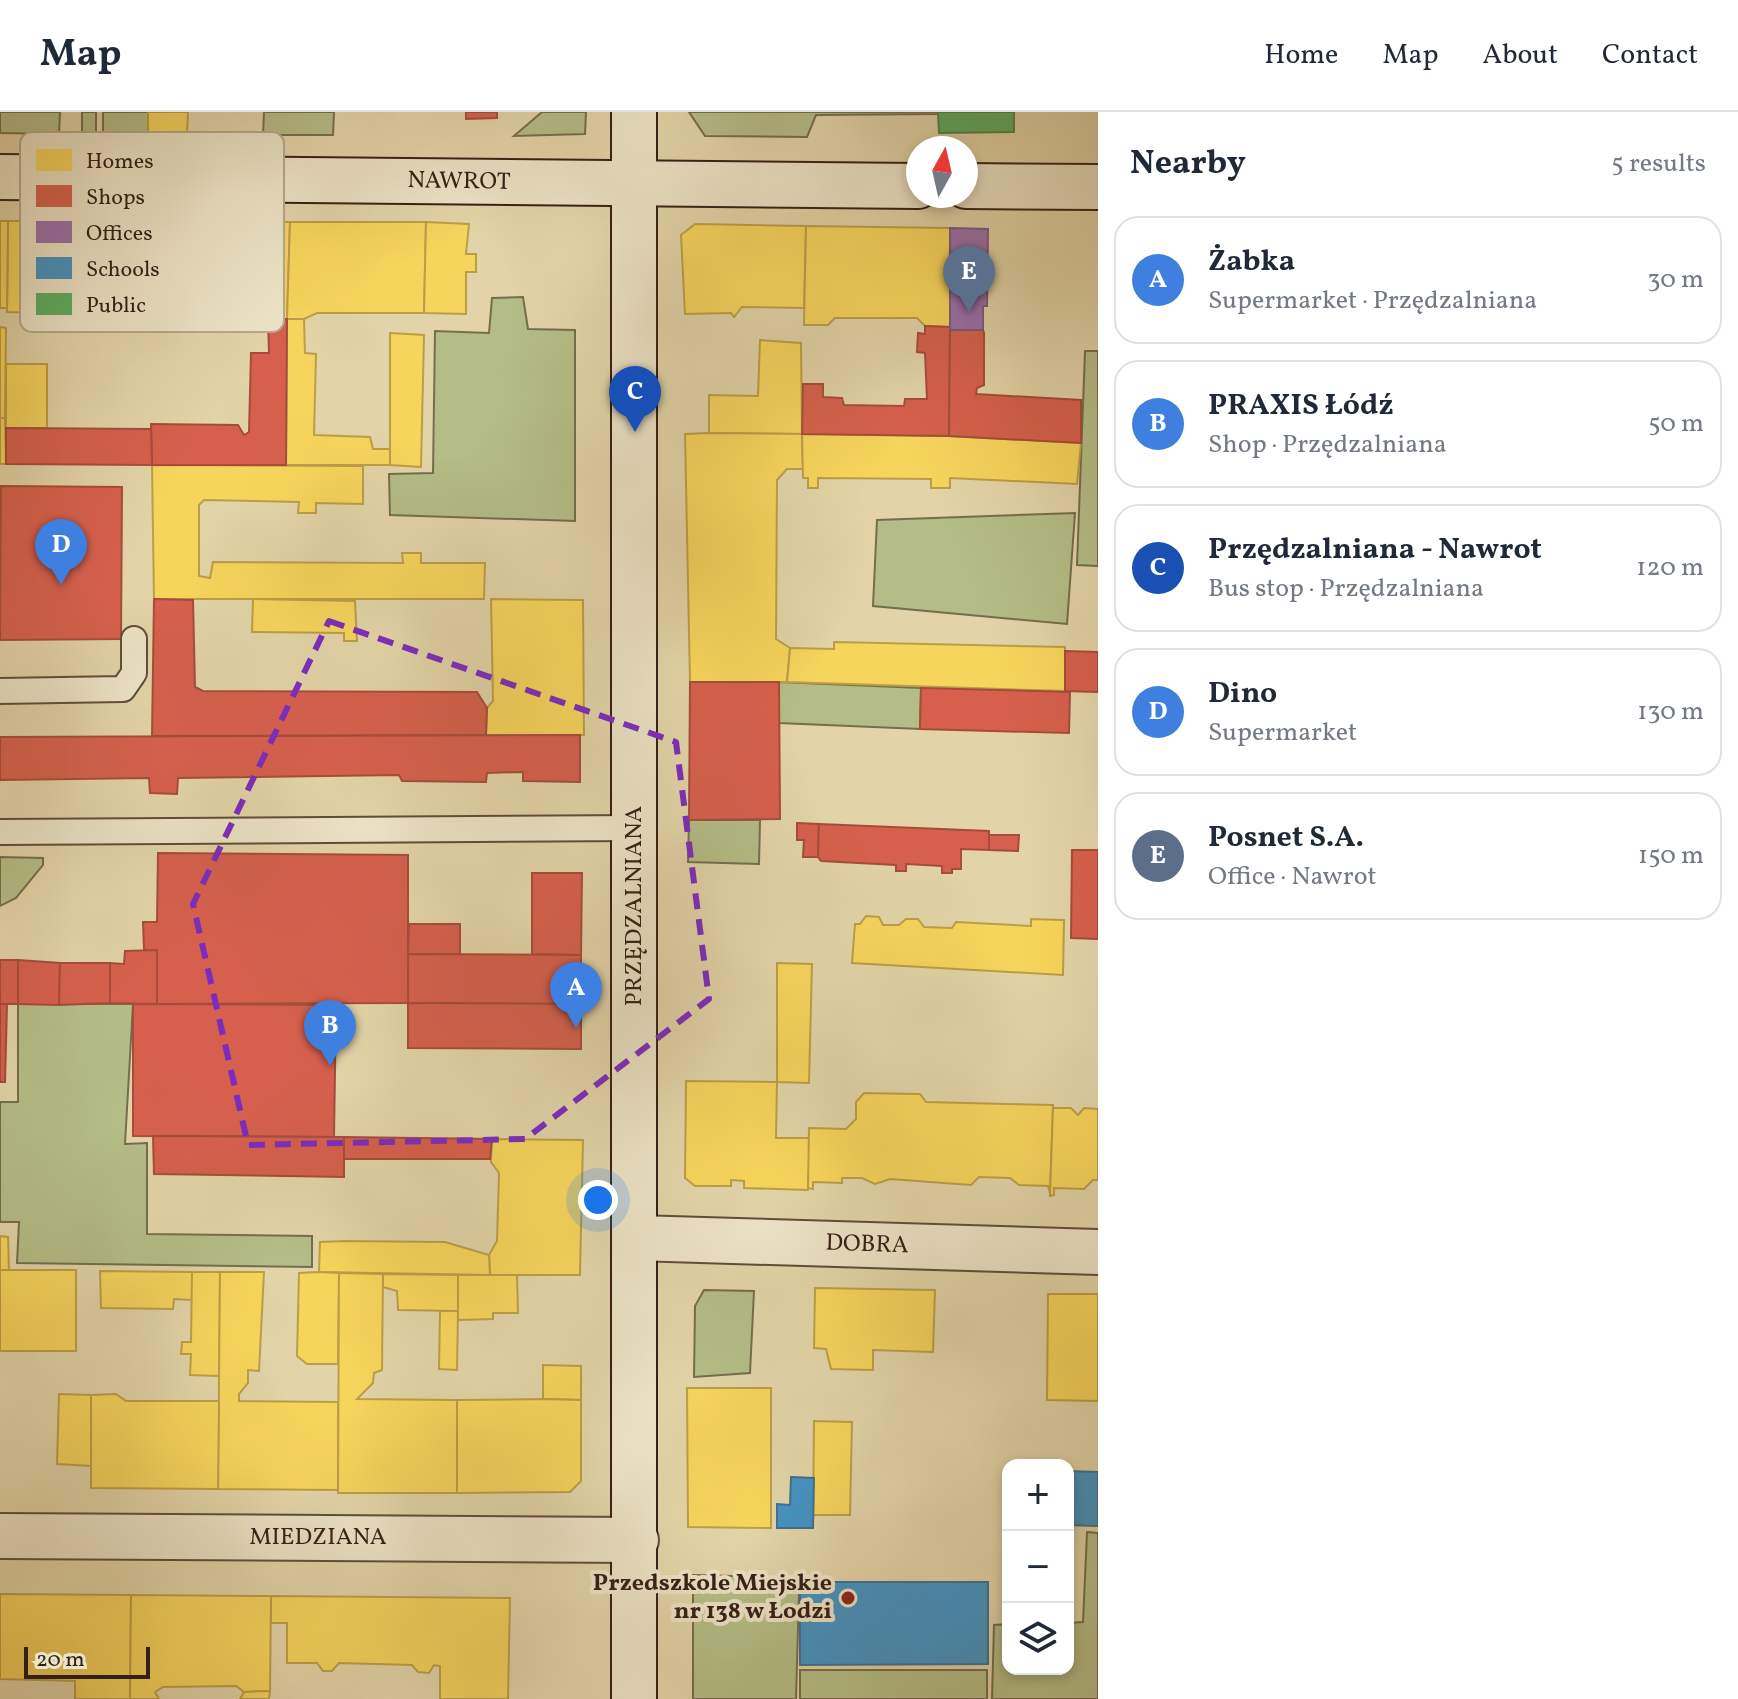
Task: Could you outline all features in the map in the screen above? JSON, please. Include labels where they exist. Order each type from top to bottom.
[{"type":"street","name":"PRZĘDZALNIANA","points":[[634,112],[634,1699]]},
{"type":"street","name":"NAWROT","points":[[0,177],[20,177]]},
{"type":"street","name":"NAWROT","points":[[284,180],[906,186]]},
{"type":"street","points":[[978,186],[1098,187]]},
{"type":"street","name":"DOBRA","points":[[636,1238],[1098,1252]]},
{"type":"street","name":"MIEDZIANA","points":[[0,1536],[636,1540]]},
{"type":"lane","points":[[0,691],[123,689],[134,673],[134,639]]},
{"type":"lane","points":[[0,832],[636,828]]},
{"type":"highlighted area","points":[[329,621],[676,742],[709,999],[525,1139],[248,1145],[193,904]]},
{"type":"green space","points":[[0,112],[60,112],[59,132],[0,133]]},
{"type":"green space","points":[[82,112],[96,112],[96,132],[82,132]]},
{"type":"green space","points":[[103,112],[148,112],[148,132],[103,132]]},
{"type":"green space","points":[[264,112],[334,112],[333,135],[263,132]]},
{"type":"green space","points":[[542,112],[586,112],[585,134],[514,136]]},
{"type":"green space","points":[[689,112],[938,114],[816,115],[807,137],[705,136]]},
{"type":"green space","points":[[523,297],[528,329],[575,330],[575,521],[390,515],[389,474],[433,473],[435,331],[489,333],[492,298]]},
{"type":"green space","points":[[1085,351],[1098,351],[1098,566],[1077,565]]},
{"type":"green space","points":[[1075,513],[1067,624],[873,606],[877,520]]},
{"type":"green space","points":[[779,682],[921,688],[920,729],[779,723]]},
{"type":"green space","points":[[689,820],[760,820],[759,864],[688,862]]},
{"type":"green space","points":[[0,857],[43,858],[43,865],[16,898],[0,906]]},
{"type":"green space","points":[[18,1004],[133,1004],[125,1144],[147,1143],[147,1234],[312,1236],[312,1267],[17,1263],[19,1222],[0,1222],[0,1102],[18,1102]]},
{"type":"green space","points":[[704,1290],[754,1291],[750,1373],[694,1377],[695,1306]]},
{"type":"green space","points":[[1087,1532],[1098,1533],[1098,1699],[992,1699],[994,1625],[1002,1624],[1002,1675],[1074,1675],[1074,1623],[1083,1622]]},
{"type":"green space","points":[[693,1575],[771,1577],[771,1592],[799,1592],[796,1699],[693,1699]]},
{"type":"green space","points":[[800,1670],[987,1670],[987,1699],[800,1699]]},
{"type":"building: Homes","points":[[148,112],[188,112],[187,132],[148,132]]},
{"type":"building: Homes","points":[[0,221],[8,221],[7,308],[0,308]]},
{"type":"building: Homes","points":[[8,221],[20,221],[20,312],[7,312]]},
{"type":"building: Homes","points":[[284,222],[290,222],[287,319],[284,319]]},
{"type":"building: Homes","points":[[290,222],[426,222],[424,313],[317,313],[304,319],[287,319]]},
{"type":"building: Homes","points":[[426,222],[469,224],[466,254],[476,254],[476,272],[466,272],[466,314],[424,313]]},
{"type":"building: Homes","points":[[695,224],[806,226],[804,308],[742,307],[734,317],[731,313],[685,314],[681,235]]},
{"type":"building: Homes","points":[[806,226],[950,228],[950,327],[925,326],[917,318],[835,318],[828,325],[804,325]]},
{"type":"building: Homes","points":[[287,319],[304,319],[305,353],[316,354],[314,435],[370,437],[373,449],[390,449],[390,465],[286,465]]},
{"type":"building: Homes","points":[[0,327],[6,328],[5,418],[0,418]]},
{"type":"building: Homes","points":[[390,333],[424,335],[421,467],[390,465]]},
{"type":"building: Homes","points":[[760,340],[801,343],[802,434],[709,433],[709,395],[758,396]]},
{"type":"building: Homes","points":[[6,364],[47,364],[47,428],[6,428]]},
{"type":"building: Homes","points":[[0,418],[5,418],[6,464],[0,464]]},
{"type":"building: Homes","points":[[685,434],[802,434],[803,469],[787,469],[777,480],[776,639],[790,648],[787,682],[690,682]]},
{"type":"building: Homes","points":[[802,434],[949,436],[1081,443],[1077,484],[950,478],[950,488],[931,488],[931,479],[818,478],[818,488],[808,488],[808,478],[803,478]]},
{"type":"building: Homes","points":[[152,465],[363,466],[363,504],[316,503],[316,513],[298,513],[299,502],[204,500],[199,505],[199,576],[210,578],[213,562],[403,563],[402,553],[421,553],[421,563],[485,563],[484,599],[154,599]]},
{"type":"building: Homes","points":[[253,599],[355,601],[357,641],[344,641],[344,633],[252,632]]},
{"type":"building: Homes","points":[[491,599],[583,600],[584,735],[486,735],[487,708],[493,701]]},
{"type":"building: Homes","points":[[834,642],[1065,647],[1065,691],[787,682],[790,648],[834,649]]},
{"type":"building: Homes","points":[[866,916],[879,917],[883,925],[899,925],[906,919],[918,919],[924,927],[952,928],[956,922],[1031,926],[1031,919],[1064,920],[1063,975],[852,963],[855,924],[860,924]]},
{"type":"building: Homes","points":[[777,963],[812,964],[809,1083],[777,1082]]},
{"type":"building: Homes","points":[[686,1081],[777,1082],[776,1138],[810,1138],[808,1190],[744,1188],[744,1181],[731,1180],[731,1186],[695,1186],[685,1178]]},
{"type":"building: Homes","points":[[864,1093],[920,1094],[926,1102],[1053,1105],[1050,1193],[1048,1186],[1019,1185],[1010,1178],[979,1177],[971,1185],[890,1179],[875,1184],[862,1178],[842,1178],[842,1183],[813,1182],[813,1189],[808,1188],[809,1128],[846,1129],[856,1119],[856,1102]]},
{"type":"building: Homes","points":[[1053,1108],[1071,1108],[1078,1115],[1084,1108],[1098,1109],[1098,1180],[1093,1180],[1084,1189],[1054,1188],[1054,1195],[1050,1196]]},
{"type":"building: Homes","points":[[492,1139],[583,1140],[580,1275],[490,1275],[489,1255],[497,1241],[499,1173],[491,1162]]},
{"type":"building: Homes","points":[[0,1236],[8,1237],[9,1270],[0,1270]]},
{"type":"building: Homes","points":[[320,1242],[445,1242],[489,1255],[490,1275],[319,1272]]},
{"type":"building: Homes","points":[[0,1270],[76,1270],[76,1351],[0,1351]]},
{"type":"building: Homes","points":[[100,1271],[192,1272],[192,1300],[174,1299],[173,1309],[101,1308]]},
{"type":"building: Homes","points":[[192,1272],[220,1272],[219,1376],[190,1375],[191,1354],[181,1354],[182,1342],[191,1342]]},
{"type":"building: Homes","points":[[220,1272],[264,1272],[259,1371],[248,1370],[248,1383],[239,1394],[239,1401],[338,1402],[338,1490],[218,1489]]},
{"type":"building: Homes","points":[[299,1273],[339,1273],[338,1364],[307,1364],[297,1356]]},
{"type":"building: Homes","points":[[339,1273],[383,1274],[382,1370],[374,1373],[373,1383],[357,1399],[457,1400],[457,1493],[338,1493]]},
{"type":"building: Homes","points":[[383,1274],[458,1275],[458,1311],[398,1310],[397,1291],[383,1287]]},
{"type":"building: Homes","points":[[458,1275],[517,1275],[518,1313],[493,1313],[493,1319],[458,1320]]},
{"type":"building: Homes","points":[[815,1288],[935,1290],[933,1352],[873,1350],[873,1370],[831,1369],[826,1349],[814,1348]]},
{"type":"building: Homes","points":[[1048,1294],[1098,1294],[1098,1401],[1047,1400]]},
{"type":"building: Homes","points":[[440,1311],[458,1311],[457,1370],[439,1369]]},
{"type":"building: Homes","points":[[543,1365],[581,1366],[581,1400],[543,1399]]},
{"type":"building: Homes","points":[[687,1388],[771,1388],[771,1528],[688,1527]]},
{"type":"building: Homes","points":[[59,1394],[91,1395],[91,1466],[57,1464]]},
{"type":"building: Homes","points":[[116,1394],[126,1401],[219,1401],[218,1489],[91,1488],[91,1395]]},
{"type":"building: Homes","points":[[457,1400],[581,1400],[581,1481],[570,1492],[457,1493]]},
{"type":"building: Homes","points":[[814,1421],[852,1422],[850,1515],[813,1515]]},
{"type":"building: Homes","points":[[0,1594],[131,1595],[130,1699],[75,1699],[75,1681],[0,1679]]},
{"type":"building: Homes","points":[[131,1595],[271,1596],[270,1691],[244,1692],[236,1686],[163,1687],[155,1692],[159,1699],[130,1699]]},
{"type":"building: Homes","points":[[271,1596],[510,1598],[508,1699],[440,1699],[440,1666],[434,1665],[429,1673],[418,1672],[412,1665],[339,1663],[332,1671],[323,1671],[317,1663],[287,1663],[287,1623],[271,1623]]},
{"type":"building: Homes","points":[[270,1691],[269,1699],[240,1699],[244,1692]]},
{"type":"building: Shops","points":[[466,112],[497,112],[497,118],[466,119]]},
{"type":"building: Shops","points":[[284,319],[287,319],[286,465],[152,465],[151,424],[238,425],[244,435],[249,432],[251,353],[269,353],[268,332],[284,332]]},
{"type":"building: Shops","points":[[925,326],[950,327],[949,436],[802,434],[803,384],[823,384],[823,397],[842,398],[844,405],[904,406],[905,399],[927,399],[925,353],[917,352],[918,333],[925,334]]},
{"type":"building: Shops","points":[[950,330],[983,330],[984,385],[977,388],[976,394],[1081,400],[1081,443],[949,436]]},
{"type":"building: Shops","points":[[6,428],[151,429],[152,465],[6,464]]},
{"type":"building: Shops","points":[[1,486],[122,487],[121,639],[0,640]]},
{"type":"building: Shops","points":[[154,599],[193,600],[195,687],[203,691],[477,692],[487,708],[486,735],[152,736]]},
{"type":"building: Shops","points":[[1065,651],[1098,652],[1098,692],[1065,691]]},
{"type":"building: Shops","points":[[690,682],[779,682],[780,819],[689,820]]},
{"type":"building: Shops","points":[[921,688],[1070,692],[1069,733],[920,729]]},
{"type":"building: Shops","points":[[580,735],[580,782],[523,781],[523,772],[487,773],[486,782],[402,781],[399,775],[178,778],[177,794],[150,793],[149,778],[0,780],[0,737]]},
{"type":"building: Shops","points":[[797,823],[819,824],[818,857],[803,857],[804,840],[797,840]]},
{"type":"building: Shops","points":[[819,824],[989,831],[989,850],[961,849],[961,869],[952,869],[952,873],[942,873],[942,866],[906,864],[906,871],[896,871],[896,865],[821,861],[818,857]]},
{"type":"building: Shops","points":[[989,835],[1019,835],[1018,851],[989,850]]},
{"type":"building: Shops","points":[[1072,850],[1098,850],[1098,939],[1071,938]]},
{"type":"building: Shops","points":[[158,853],[408,855],[408,1003],[157,1004],[157,950],[144,950],[143,922],[157,922]]},
{"type":"building: Shops","points":[[532,873],[582,873],[581,955],[532,954]]},
{"type":"building: Shops","points":[[409,924],[460,924],[460,954],[408,954]]},
{"type":"building: Shops","points":[[157,950],[157,1004],[110,1003],[110,963],[124,964],[125,951]]},
{"type":"building: Shops","points":[[408,954],[581,955],[581,1004],[408,1003]]},
{"type":"building: Shops","points":[[0,960],[18,960],[18,1004],[0,1004]]},
{"type":"building: Shops","points":[[18,960],[60,963],[59,1005],[18,1004]]},
{"type":"building: Shops","points":[[60,963],[110,963],[110,1003],[59,1005]]},
{"type":"building: Shops","points":[[408,1003],[581,1004],[581,1049],[408,1048]]},
{"type":"building: Shops","points":[[0,1004],[7,1004],[5,1082],[0,1082]]},
{"type":"building: Shops","points":[[133,1004],[336,1005],[334,1137],[133,1136]]},
{"type":"building: Shops","points":[[153,1136],[344,1137],[344,1177],[154,1174]]},
{"type":"building: Shops","points":[[344,1137],[492,1139],[490,1159],[344,1159]]},
{"type":"building: Offices","points":[[950,228],[988,229],[987,306],[983,306],[983,330],[950,330]]},
{"type":"building: Schools","points":[[1074,1471],[1098,1472],[1098,1526],[1074,1525]]},
{"type":"building: Schools","points":[[791,1477],[814,1478],[813,1528],[777,1528],[777,1504],[790,1505]]},
{"type":"building: Schools","points":[[800,1582],[988,1582],[988,1664],[800,1665]]},
{"type":"building: Public","points":[[938,112],[1014,112],[1014,132],[939,133]]},
{"type":"place","name":"Posnet S.A.","points":[[969,312]]},
{"type":"place","name":"Przędzalniana - Nawrot","points":[[635,432]]},
{"type":"place","name":"Dino","points":[[61,585]]},
{"type":"place","name":"Żabka","points":[[576,1028]]},
{"type":"place","name":"PRAXIS Łódź","points":[[330,1066]]},
{"type":"place","name":"Przedszkole Miejskie nr 138 w Łodzi","points":[[848,1598]]}]
